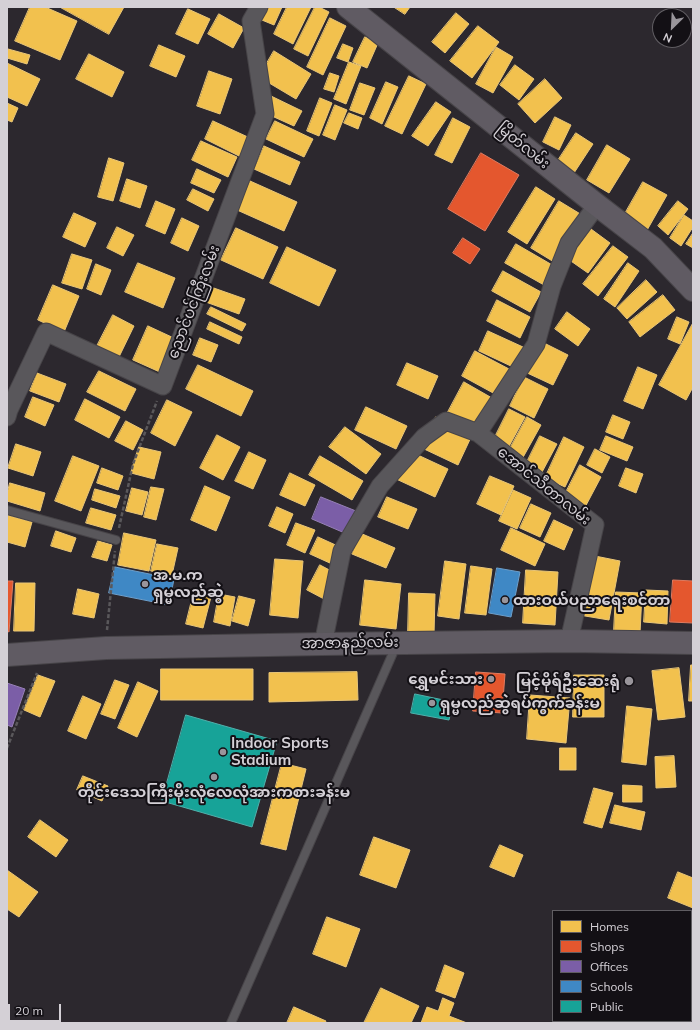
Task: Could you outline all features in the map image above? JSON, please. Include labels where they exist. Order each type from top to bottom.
[{"type":"main road","name":"မြိတ်လမ်း","points":[[348,7],[652,248],[693,290]]},
{"type":"main road","name":"အာဇာနည်လမ်း","points":[[7,655],[106,648],[323,644],[569,641],[693,643]]},
{"type":"street","name":"ညောင်ပင်ကြီးလမ်း","points":[[162,386],[265,114],[251,21],[259,7]]},
{"type":"street","points":[[323,644],[342,551],[380,486],[424,437],[446,421],[478,433],[536,344],[552,286],[569,243],[597,205]]},
{"type":"street","points":[[7,417],[46,332],[162,386]]},
{"type":"street","name":"အောင်သီတာလမ်း","points":[[478,433],[595,525],[569,641]]},
{"type":"lane","points":[[7,510],[116,540]]},
{"type":"lane","points":[[231,1023],[397,643]]},
{"type":"path","points":[[106,648],[116,540],[133,464],[162,386]]},
{"type":"path","points":[[7,748],[45,652]]},
{"type":"building: Homes","points":[[30,7],[45,7],[77,21],[60,60],[15,41]]},
{"type":"building: Homes","points":[[60,7],[124,7],[109,34]]},
{"type":"building: Homes","points":[[262,7],[282,7],[274,25],[257,18]]},
{"type":"building: Homes","points":[[287,7],[311,7],[293,44],[274,34]]},
{"type":"building: Homes","points":[[315,7],[319,7],[329,12],[308,56],[294,49]]},
{"type":"building: Homes","points":[[394,7],[410,7],[405,14]]},
{"type":"building: Homes","points":[[188,9],[210,19],[198,44],[176,34]]},
{"type":"building: Homes","points":[[456,13],[469,24],[445,53],[432,42]]},
{"type":"building: Homes","points":[[219,14],[244,28],[233,48],[208,34]]},
{"type":"building: Homes","points":[[330,18],[346,26],[323,75],[307,67]]},
{"type":"building: Homes","points":[[478,26],[499,42],[472,78],[450,61]]},
{"type":"building: Homes","points":[[365,37],[378,43],[367,68],[353,62]]},
{"type":"building: Homes","points":[[343,44],[353,48],[348,62],[337,58]]},
{"type":"building: Homes","points":[[159,45],[185,56],[176,77],[150,66]]},
{"type":"building: Homes","points":[[496,47],[513,57],[493,93],[476,84]]},
{"type":"building: Homes","points":[[8,49],[30,55],[27,64],[7,58]]},
{"type":"building: Homes","points":[[274,51],[311,74],[296,99],[259,77]]},
{"type":"building: Homes","points":[[89,54],[124,72],[112,97],[76,79]]},
{"type":"building: Homes","points":[[349,62],[361,66],[346,104],[334,99]]},
{"type":"building: Homes","points":[[7,63],[40,79],[27,106],[7,97]]},
{"type":"building: Homes","points":[[515,65],[534,79],[519,100],[500,85]]},
{"type":"building: Homes","points":[[209,71],[232,79],[220,114],[197,106]]},
{"type":"building: Homes","points":[[330,73],[339,76],[334,92],[324,89]]},
{"type":"building: Homes","points":[[409,76],[426,84],[402,134],[385,126]]},
{"type":"building: Homes","points":[[545,79],[562,98],[535,123],[518,104]]},
{"type":"building: Homes","points":[[386,82],[398,87],[382,124],[370,118]]},
{"type":"building: Homes","points":[[360,83],[375,88],[364,115],[350,110]]},
{"type":"building: Homes","points":[[271,96],[302,111],[294,126],[263,112]]},
{"type":"building: Homes","points":[[320,98],[332,103],[319,136],[307,131]]},
{"type":"building: Homes","points":[[436,102],[451,112],[428,146],[412,136]]},
{"type":"building: Homes","points":[[7,103],[18,108],[12,122],[7,120]]},
{"type":"building: Homes","points":[[335,105],[347,110],[335,140],[323,135]]},
{"type":"building: Homes","points":[[349,113],[362,118],[358,129],[344,123]]},
{"type":"building: Homes","points":[[555,117],[571,125],[559,150],[543,142]]},
{"type":"building: Homes","points":[[453,118],[470,127],[452,163],[435,155]]},
{"type":"building: Homes","points":[[213,121],[250,138],[241,157],[205,139]]},
{"type":"building: Homes","points":[[275,121],[313,139],[304,157],[266,139]]},
{"type":"building: Homes","points":[[576,133],[593,144],[574,173],[557,162]]},
{"type":"building: Homes","points":[[201,141],[237,157],[228,177],[192,160]]},
{"type":"building: Homes","points":[[607,145],[630,159],[609,193],[587,180]]},
{"type":"building: Homes","points":[[264,146],[300,162],[290,185],[254,169]]},
{"type":"building: Homes","points":[[109,158],[124,163],[113,201],[98,197]]},
{"type":"building: Homes","points":[[197,169],[221,180],[214,193],[191,183]]},
{"type":"building: Homes","points":[[127,179],[147,186],[140,208],[120,201]]},
{"type":"building: Homes","points":[[250,181],[297,202],[284,231],[237,210]]},
{"type":"building: Homes","points":[[643,182],[667,195],[646,232],[622,219]]},
{"type":"building: Homes","points":[[536,187],[555,199],[527,244],[508,232]]},
{"type":"building: Homes","points":[[193,189],[214,199],[208,211],[187,200]]},
{"type":"building: Homes","points":[[156,201],[175,209],[165,234],[146,226]]},
{"type":"building: Homes","points":[[559,201],[582,215],[554,262],[531,248]]},
{"type":"building: Homes","points":[[678,201],[688,209],[668,235],[658,226]]},
{"type":"building: Homes","points":[[74,213],[96,223],[85,247],[63,237]]},
{"type":"building: Homes","points":[[684,215],[693,221],[693,227],[681,246],[670,238]]},
{"type":"building: Homes","points":[[182,218],[199,226],[188,251],[171,243]]},
{"type":"building: Homes","points":[[117,227],[134,235],[123,256],[107,248]]},
{"type":"building: Homes","points":[[236,228],[278,247],[263,279],[221,260]]},
{"type":"building: Homes","points":[[591,229],[610,243],[588,273],[568,259]]},
{"type":"building: Homes","points":[[693,233],[693,248],[686,244]]},
{"type":"building: Homes","points":[[516,244],[554,266],[544,285],[505,263]]},
{"type":"building: Homes","points":[[613,246],[628,257],[598,296],[583,284]]},
{"type":"building: Homes","points":[[287,247],[336,270],[319,306],[270,283]]},
{"type":"building: Homes","points":[[72,254],[92,260],[82,289],[62,283]]},
{"type":"building: Homes","points":[[138,263],[175,278],[163,308],[125,292]]},
{"type":"building: Homes","points":[[628,263],[639,271],[615,307],[604,299]]},
{"type":"building: Homes","points":[[96,264],[111,270],[101,295],[87,289]]},
{"type":"building: Homes","points":[[503,271],[541,292],[530,312],[492,291]]},
{"type":"building: Homes","points":[[646,280],[657,292],[627,319],[617,308]]},
{"type":"building: Homes","points":[[53,285],[79,296],[64,332],[38,320]]},
{"type":"building: Homes","points":[[208,286],[245,299],[239,314],[203,301]]},
{"type":"building: Homes","points":[[663,295],[675,310],[640,337],[629,322]]},
{"type":"building: Homes","points":[[497,300],[530,317],[520,338],[487,321]]},
{"type":"building: Homes","points":[[211,307],[246,324],[242,331],[207,314]]},
{"type":"building: Homes","points":[[567,312],[590,329],[578,346],[555,329]]},
{"type":"building: Homes","points":[[113,315],[134,326],[118,359],[96,348]]},
{"type":"building: Homes","points":[[677,317],[689,322],[680,344],[668,339]]},
{"type":"building: Homes","points":[[210,322],[242,337],[239,344],[207,329]]},
{"type":"building: Homes","points":[[693,323],[693,387],[686,400],[659,385]]},
{"type":"building: Homes","points":[[148,326],[176,339],[162,373],[133,360]]},
{"type":"building: Homes","points":[[488,331],[523,347],[513,367],[479,351]]},
{"type":"building: Homes","points":[[200,338],[218,345],[211,362],[193,355]]},
{"type":"building: Homes","points":[[540,341],[568,355],[553,385],[525,372]]},
{"type":"building: Homes","points":[[475,351],[509,369],[495,394],[462,376]]},
{"type":"building: Homes","points":[[407,363],[438,376],[428,399],[397,385]]},
{"type":"building: Homes","points":[[198,365],[253,391],[241,416],[186,389]]},
{"type":"building: Homes","points":[[638,367],[657,375],[643,409],[624,401]]},
{"type":"building: Homes","points":[[99,371],[136,389],[125,411],[87,392]]},
{"type":"building: Homes","points":[[37,373],[66,384],[59,402],[30,391]]},
{"type":"building: Homes","points":[[524,377],[548,389],[534,418],[510,406]]},
{"type":"building: Homes","points":[[464,382],[492,398],[476,427],[448,412]]},
{"type":"building: Homes","points":[[33,397],[54,405],[45,426],[25,417]]},
{"type":"building: Homes","points":[[85,399],[120,417],[109,438],[75,420]]},
{"type":"building: Homes","points":[[167,400],[192,412],[175,446],[151,433]]},
{"type":"building: Homes","points":[[366,407],[407,426],[396,449],[355,430]]},
{"type":"building: Homes","points":[[509,409],[525,417],[507,450],[492,443]]},
{"type":"building: Homes","points":[[613,415],[630,422],[623,439],[606,432]]},
{"type":"building: Homes","points":[[436,417],[473,433],[458,465],[422,448]]},
{"type":"building: Homes","points":[[527,417],[541,425],[521,461],[507,454]]},
{"type":"building: Homes","points":[[126,421],[143,430],[133,450],[115,441]]},
{"type":"building: Homes","points":[[345,427],[381,454],[366,474],[329,447]]},
{"type":"building: Homes","points":[[217,435],[240,447],[223,480],[200,468]]},
{"type":"building: Homes","points":[[540,436],[557,444],[541,474],[525,466]]},
{"type":"building: Homes","points":[[606,436],[633,447],[627,461],[600,450]]},
{"type":"building: Homes","points":[[564,437],[584,447],[565,487],[545,478]]},
{"type":"building: Homes","points":[[16,444],[41,452],[33,476],[8,468]]},
{"type":"building: Homes","points":[[139,447],[161,452],[154,479],[131,473]]},
{"type":"building: Homes","points":[[595,449],[610,457],[602,473],[587,465]]},
{"type":"building: Homes","points":[[407,450],[448,469],[435,497],[394,478]]},
{"type":"building: Homes","points":[[249,452],[266,460],[253,489],[235,481]]},
{"type":"building: Homes","points":[[73,456],[99,466],[81,511],[55,501]]},
{"type":"building: Homes","points":[[320,456],[363,481],[352,500],[309,475]]},
{"type":"building: Homes","points":[[580,465],[601,477],[583,511],[562,500]]},
{"type":"building: Homes","points":[[102,468],[123,476],[118,490],[97,483]]},
{"type":"building: Homes","points":[[626,468],[643,474],[636,493],[619,486]]},
{"type":"building: Homes","points":[[290,473],[315,485],[305,506],[280,495]]},
{"type":"building: Homes","points":[[490,476],[514,486],[501,515],[477,504]]},
{"type":"building: Homes","points":[[10,483],[45,493],[40,511],[7,501]]},
{"type":"building: Homes","points":[[205,486],[230,497],[216,531],[191,520]]},
{"type":"building: Homes","points":[[151,487],[164,489],[156,520],[144,517]]},
{"type":"building: Homes","points":[[132,488],[148,492],[142,515],[126,511]]},
{"type":"building: Homes","points":[[95,489],[120,496],[116,508],[92,500]]},
{"type":"building: Homes","points":[[513,490],[531,498],[517,529],[499,521]]},
{"type":"building: Homes","points":[[387,497],[417,509],[408,529],[378,517]]},
{"type":"building: Homes","points":[[531,504],[551,513],[540,537],[520,528]]},
{"type":"building: Homes","points":[[277,507],[293,514],[285,533],[269,526]]},
{"type":"building: Homes","points":[[91,508],[116,515],[111,530],[86,523]]},
{"type":"building: Homes","points":[[7,515],[32,522],[25,547],[7,542]]},
{"type":"building: Homes","points":[[554,520],[573,529],[564,550],[544,541]]},
{"type":"building: Homes","points":[[296,523],[315,530],[305,553],[287,545]]},
{"type":"building: Homes","points":[[511,528],[545,544],[535,566],[501,550]]},
{"type":"building: Homes","points":[[56,531],[76,538],[71,552],[51,546]]},
{"type":"building: Homes","points":[[124,533],[156,540],[149,571],[118,565]]},
{"type":"building: Homes","points":[[360,533],[395,548],[386,568],[352,554]]},
{"type":"building: Homes","points":[[318,537],[340,547],[332,564],[310,554]]},
{"type":"building: Homes","points":[[98,541],[112,545],[107,561],[92,557]]},
{"type":"building: Homes","points":[[157,544],[178,548],[172,575],[151,571]]},
{"type":"building: Homes","points":[[590,555],[620,561],[609,620],[579,615]]},
{"type":"building: Homes","points":[[275,559],[303,561],[298,618],[270,615]]},
{"type":"building: Homes","points":[[445,561],[466,564],[459,619],[438,616]]},
{"type":"building: Homes","points":[[320,565],[337,574],[324,599],[307,590]]},
{"type":"building: Homes","points":[[471,566],[492,569],[486,615],[465,613]]},
{"type":"building: Homes","points":[[526,570],[558,572],[555,625],[523,623]]},
{"type":"building: Homes","points":[[365,580],[401,584],[396,629],[360,625]]},
{"type":"building: Homes","points":[[16,583],[35,583],[34,631],[14,631]]},
{"type":"building: Homes","points":[[195,588],[212,593],[203,628],[186,624]]},
{"type":"building: Homes","points":[[78,589],[99,594],[94,618],[73,614]]},
{"type":"building: Homes","points":[[646,590],[668,591],[667,624],[644,622]]},
{"type":"building: Homes","points":[[616,592],[642,593],[640,633],[614,631]]},
{"type":"building: Homes","points":[[409,593],[435,594],[434,635],[408,634]]},
{"type":"building: Homes","points":[[219,594],[235,597],[230,626],[214,622]]},
{"type":"building: Homes","points":[[239,596],[255,600],[248,626],[232,621]]},
{"type":"building: Homes","points":[[691,665],[693,665],[693,701],[689,701]]},
{"type":"building: Homes","points":[[679,668],[685,717],[658,720],[652,671]]},
{"type":"building: Homes","points":[[161,669],[253,669],[253,700],[161,700]]},
{"type":"building: Homes","points":[[357,672],[358,700],[269,702],[269,673]]},
{"type":"building: Homes","points":[[38,675],[55,681],[40,717],[24,710]]},
{"type":"building: Homes","points":[[574,675],[604,675],[604,717],[573,717]]},
{"type":"building: Homes","points":[[115,680],[129,685],[115,719],[101,714]]},
{"type":"building: Homes","points":[[138,682],[158,691],[137,737],[118,728]]},
{"type":"building: Homes","points":[[530,695],[570,698],[566,743],[527,739]]},
{"type":"building: Homes","points":[[83,696],[101,704],[86,739],[68,731]]},
{"type":"building: Homes","points":[[627,706],[652,709],[646,765],[622,762]]},
{"type":"building: Homes","points":[[560,748],[576,748],[576,770],[560,770]]},
{"type":"building: Homes","points":[[674,756],[676,787],[656,788],[655,757]]},
{"type":"building: Homes","points":[[282,763],[306,769],[286,850],[261,844]]},
{"type":"building: Homes","points":[[83,776],[108,786],[102,801],[77,790]]},
{"type":"building: Homes","points":[[623,785],[642,786],[642,802],[623,802]]},
{"type":"building: Homes","points":[[594,788],[613,793],[602,828],[584,823]]},
{"type":"building: Homes","points":[[615,805],[645,812],[641,830],[610,823]]},
{"type":"building: Homes","points":[[40,820],[68,840],[56,857],[28,837]]},
{"type":"building: Homes","points":[[374,837],[410,850],[396,888],[360,875]]},
{"type":"building: Homes","points":[[500,845],[523,855],[514,877],[490,867]]},
{"type":"building: Homes","points":[[7,870],[38,892],[19,917],[7,909]]},
{"type":"building: Homes","points":[[678,872],[693,878],[693,908],[668,898]]},
{"type":"building: Homes","points":[[692,916],[693,917],[692,946]]},
{"type":"building: Homes","points":[[327,917],[360,929],[346,967],[313,954]]},
{"type":"building: Homes","points":[[445,965],[464,973],[455,998],[436,991]]},
{"type":"building: Homes","points":[[692,972],[693,972],[692,994]]},
{"type":"building: Homes","points":[[381,988],[419,1006],[411,1023],[364,1023]]},
{"type":"building: Homes","points":[[443,998],[454,1003],[449,1016],[467,1023],[421,1023],[427,1007],[438,1011]]},
{"type":"building: Homes","points":[[294,1007],[326,1021],[325,1023],[287,1023]]},
{"type":"building: Shops","points":[[481,153],[519,175],[485,231],[448,209]]},
{"type":"building: Shops","points":[[463,238],[480,249],[470,264],[453,253]]},
{"type":"building: Shops","points":[[673,580],[693,581],[693,623],[670,622]]},
{"type":"building: Shops","points":[[7,581],[13,581],[9,632],[7,631]]},
{"type":"building: Shops","points":[[476,672],[505,674],[502,713],[473,711]]},
{"type":"building: Offices","points":[[321,497],[356,511],[347,534],[312,519]]},
{"type":"building: Offices","points":[[7,683],[25,689],[12,727],[7,725]]},
{"type":"building: Schools","points":[[115,567],[174,579],[169,605],[109,593]]},
{"type":"building: Schools","points":[[497,568],[520,572],[511,617],[489,613]]},
{"type":"building: Public","points":[[415,694],[453,702],[449,720],[411,713]]},
{"type":"building: Public","points":[[186,715],[277,741],[252,827],[162,801]]},
{"type":"place","name":"အ.မ.က ရှမ္မလည်ဆွဲ","points":[[145,584]]},
{"type":"place","name":"ထားဝယ်ပညာရေးစင်တာ","points":[[505,600]]},
{"type":"place","name":"ရွှေမင်းသား","points":[[491,679]]},
{"type":"place","name":"မြင့်မိုရ်ဦးဆေးရုံ","points":[[629,681]]},
{"type":"place","name":"ရှမ္မလည်ဆွဲရပ်ကွက်ခန်းမ","points":[[432,703]]},
{"type":"place","name":"Indoor Sports Stadium","points":[[223,752]]},
{"type":"place","name":"တိုင်းဒေသကြီးမိုးလုံလေလုံအားကစားခန်းမ","points":[[214,777]]}]
